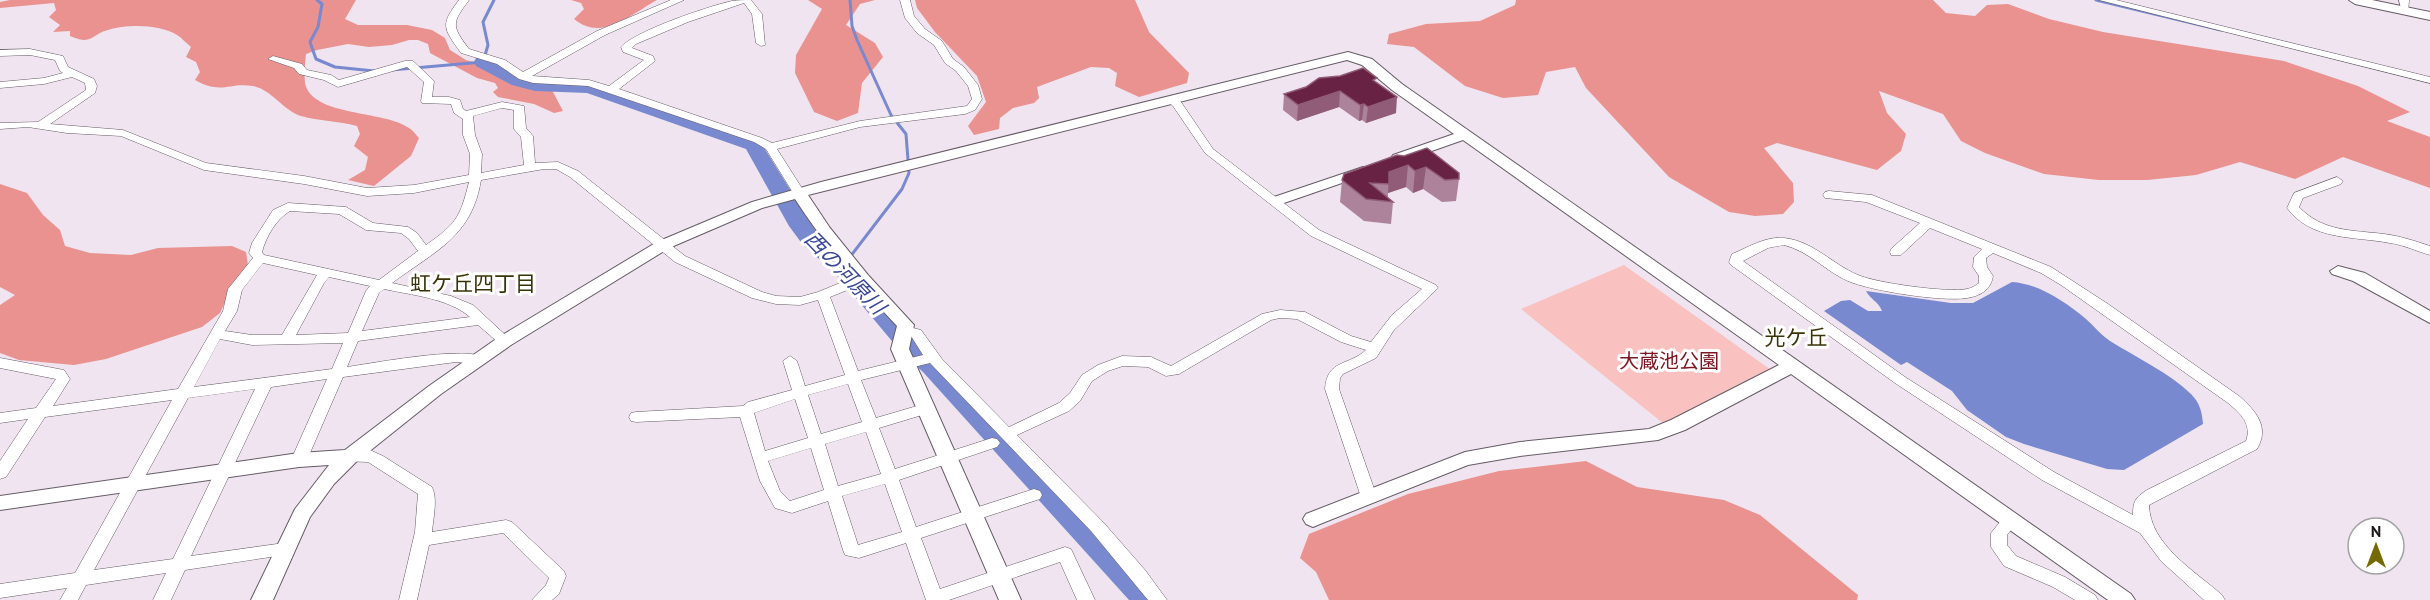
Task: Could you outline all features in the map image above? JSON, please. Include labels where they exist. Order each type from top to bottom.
[{"type":"street","points":[[464,0],[451,17],[450,25],[465,51],[501,62],[523,77],[533,80],[589,83],[771,147],[860,123],[965,111],[971,108],[977,99],[973,85],[960,69],[949,61],[938,44],[921,31],[909,16],[905,0]]},
{"type":"street","points":[[523,77],[601,33],[679,0]]},
{"type":"street","points":[[611,90],[650,61],[649,58],[627,50],[626,47],[632,42],[684,20],[745,0],[757,14],[761,43]]},
{"type":"street","points":[[2104,0],[2430,80]]},
{"type":"street","points":[[2355,0],[2404,5],[2430,16]]},
{"type":"street","points":[[0,53],[30,52],[59,58],[64,69],[90,81],[93,86],[91,91],[41,125]]},
{"type":"street","points":[[262,600],[302,514],[327,479],[349,457],[478,359],[663,245],[738,212],[799,193],[1348,56],[1367,62],[1465,135],[2124,600]]},
{"type":"street","points":[[273,60],[298,66],[303,72],[327,77],[338,84],[409,63],[429,81],[426,101],[456,102],[458,111],[469,118],[470,142],[476,154],[475,177],[468,209],[459,225],[373,291],[299,460]]},
{"type":"street","points":[[0,85],[44,81],[71,74]]},
{"type":"street","points":[[1170,99],[1177,104],[1209,151],[1315,233],[1431,288],[1402,314],[1374,347],[1371,355],[1363,361],[1338,371],[1333,377],[1332,389],[1369,497]]},
{"type":"street","points":[[466,115],[502,105],[520,108],[520,129],[527,136],[530,167]]},
{"type":"street","points":[[0,126],[41,125],[67,130],[123,133],[204,166],[304,180],[367,192],[414,189],[530,167],[558,166],[574,174],[681,259],[757,295],[776,300],[800,301],[823,295],[862,279]]},
{"type":"street","points":[[1276,201],[1465,135]]},
{"type":"street","points":[[771,147],[824,231],[862,279],[904,322],[900,349],[922,359],[1007,435],[1125,558],[1158,600]]},
{"type":"street","points":[[2337,181],[2298,196],[2294,208],[2302,219],[2336,234],[2377,237],[2420,246],[2430,251]]},
{"type":"street","points":[[1829,195],[1869,198],[2046,270],[2070,284],[2240,406],[2252,418],[2257,428],[2256,438],[2252,445],[2141,502],[2139,514],[2144,528],[2154,543],[2216,600]]},
{"type":"street","points":[[425,252],[413,236],[404,230],[370,227],[342,210],[288,207],[277,213],[258,243],[255,253],[260,258],[446,299],[468,308],[505,341]]},
{"type":"street","points":[[1896,252],[1929,222]]},
{"type":"street","points":[[1991,248],[1980,257],[1980,267],[1986,276],[1985,284],[1978,290],[1966,294],[1869,283],[1840,273],[1802,247],[1786,242],[1771,243],[1737,257],[1736,262],[1900,380],[2048,476],[2144,528]]},
{"type":"street","points":[[69,600],[182,393],[231,311],[235,289],[260,258]]},
{"type":"street","points":[[2338,271],[2359,277],[2430,318]]},
{"type":"street","points":[[286,340],[318,281],[326,273]]},
{"type":"street","points":[[823,295],[935,599],[1065,554],[1086,600]]},
{"type":"street","points":[[1007,435],[1064,406],[1081,389],[1087,378],[1103,368],[1122,361],[1150,362],[1166,371],[1174,371],[1267,317],[1278,313],[1305,315],[1347,340],[1374,347]]},
{"type":"street","points":[[216,334],[252,340],[351,338],[480,320]]},
{"type":"street","points":[[0,418],[456,357],[478,359]]},
{"type":"street","points":[[636,417],[746,411],[753,406],[922,359]]},
{"type":"street","points":[[922,359],[927,408],[1010,600]]},
{"type":"street","points":[[790,361],[851,550],[859,552],[1034,495]]},
{"type":"street","points":[[0,363],[59,373],[63,379],[0,473]]},
{"type":"street","points":[[1313,519],[1465,459],[1520,449],[1651,435],[1678,425],[1791,366]]},
{"type":"street","points":[[162,600],[266,382]]},
{"type":"street","points":[[760,458],[927,408]]},
{"type":"street","points":[[746,411],[769,488],[780,504],[788,507],[890,477],[992,443]]},
{"type":"street","points":[[0,503],[299,460],[370,456],[426,491],[427,504],[408,600]]},
{"type":"street","points":[[2010,521],[1999,533],[1999,547],[2010,561],[2059,582],[2089,600]]},
{"type":"street","points":[[421,540],[506,526],[558,576],[553,589],[541,600]]},
{"type":"street","points":[[0,591],[284,549]]},
{"type":"green space","name":"大蔵池公園","points":[[1624,265],[1771,370],[1664,424],[1521,309]]},
{"type":"shaded area","points":[[10,0],[356,0],[345,19],[358,25],[407,25],[432,30],[445,38],[450,50],[466,60],[500,70],[517,82],[552,90],[563,111],[554,113],[534,104],[498,97],[493,92],[498,88],[495,83],[477,78],[430,53],[428,44],[418,40],[369,47],[348,44],[306,54],[305,83],[310,94],[334,107],[398,122],[419,138],[411,156],[374,186],[348,180],[365,170],[368,157],[354,146],[360,134],[357,126],[301,116],[289,110],[266,91],[253,86],[212,87],[195,80],[200,72],[196,62],[186,57],[191,47],[170,31],[143,26],[124,27],[102,32],[88,40],[83,40],[70,36],[70,31],[53,32],[60,25],[49,17],[56,10],[54,3],[0,8],[0,2]]},
{"type":"shaded area","points":[[571,0],[657,0],[616,24],[595,28],[574,19],[584,9],[581,3]]},
{"type":"shaded area","points":[[808,0],[875,0],[860,4],[846,25],[875,43],[883,57],[862,83],[858,113],[837,121],[814,112],[795,73],[796,55],[822,9]]},
{"type":"shaded area","points":[[915,0],[1135,0],[1149,32],[1189,73],[1187,83],[1139,97],[1115,86],[1117,73],[1109,68],[1091,67],[1037,87],[1039,98],[1034,103],[1013,108],[1000,118],[999,129],[974,135],[968,126],[986,102],[977,76],[935,32],[917,8]]},
{"type":"shaded area","points":[[1516,0],[1933,0],[1946,13],[1975,16],[1987,5],[2008,4],[2049,19],[2103,32],[2284,61],[2358,86],[2410,112],[2387,121],[2430,137],[2430,188],[2343,157],[2295,179],[2240,162],[2196,175],[2147,180],[2099,180],[2044,174],[1985,153],[1961,141],[1943,114],[1879,91],[1887,113],[1906,134],[1901,151],[1877,170],[1777,143],[1764,148],[1793,183],[1794,202],[1783,214],[1755,216],[1729,212],[1669,177],[1586,88],[1575,67],[1546,72],[1538,95],[1503,98],[1465,86],[1414,47],[1387,44],[1389,34],[1426,24],[1480,21],[1515,5]]},
{"type":"shaded area","points":[[0,184],[27,193],[43,215],[60,230],[65,246],[90,253],[131,255],[158,248],[232,246],[246,252],[248,265],[231,289],[220,313],[202,327],[106,359],[74,365],[19,360],[0,353],[0,305],[15,295],[0,287]]},
{"type":"shaded area","points":[[1586,461],[1637,487],[1724,500],[1760,515],[1858,595],[1857,600],[1329,600],[1316,572],[1300,558],[1309,534],[1408,494],[1499,471]]},
{"type":"water","points":[[2012,282],[2032,286],[2061,300],[2110,341],[2172,379],[2197,401],[2203,424],[2124,470],[2107,469],[2006,437],[1967,410],[1952,391],[1907,362],[1901,365],[1824,311],[1841,301],[1850,300],[1868,311],[1882,311],[1866,291],[1951,303],[1973,303]]},
{"type":"building","points":[[1363,68],[1377,78],[1373,80],[1397,97],[1368,107],[1364,104],[1360,105],[1340,91],[1298,105],[1284,94],[1306,87],[1319,78],[1340,76]]},
{"type":"building","points":[[1427,148],[1459,173],[1459,179],[1445,180],[1426,167],[1415,171],[1408,165],[1389,172],[1389,184],[1370,183],[1393,202],[1366,199],[1342,180],[1344,174],[1397,155],[1404,156]]},
{"type":"waterway","points":[[317,0],[322,4],[318,27],[310,42],[316,59],[335,67],[374,71]]},
{"type":"waterway","points":[[391,70],[483,62],[488,45],[483,22],[494,0]]},
{"type":"waterway","points":[[850,0],[852,26],[857,40],[891,115],[906,134],[909,173],[902,189],[850,257]]},
{"type":"waterway","points":[[2096,0],[2221,30]]},
{"type":"waterway","name":"西の河原川","points":[[483,62],[519,81],[535,85],[589,87],[753,145],[790,210],[811,241],[842,267],[911,347],[932,366],[1134,584],[1146,600]]},
{"type":"district","name":"虹ケ丘四丁目","points":[[473,284]]},
{"type":"district","name":"光ケ丘","points":[[1796,338]]}]
